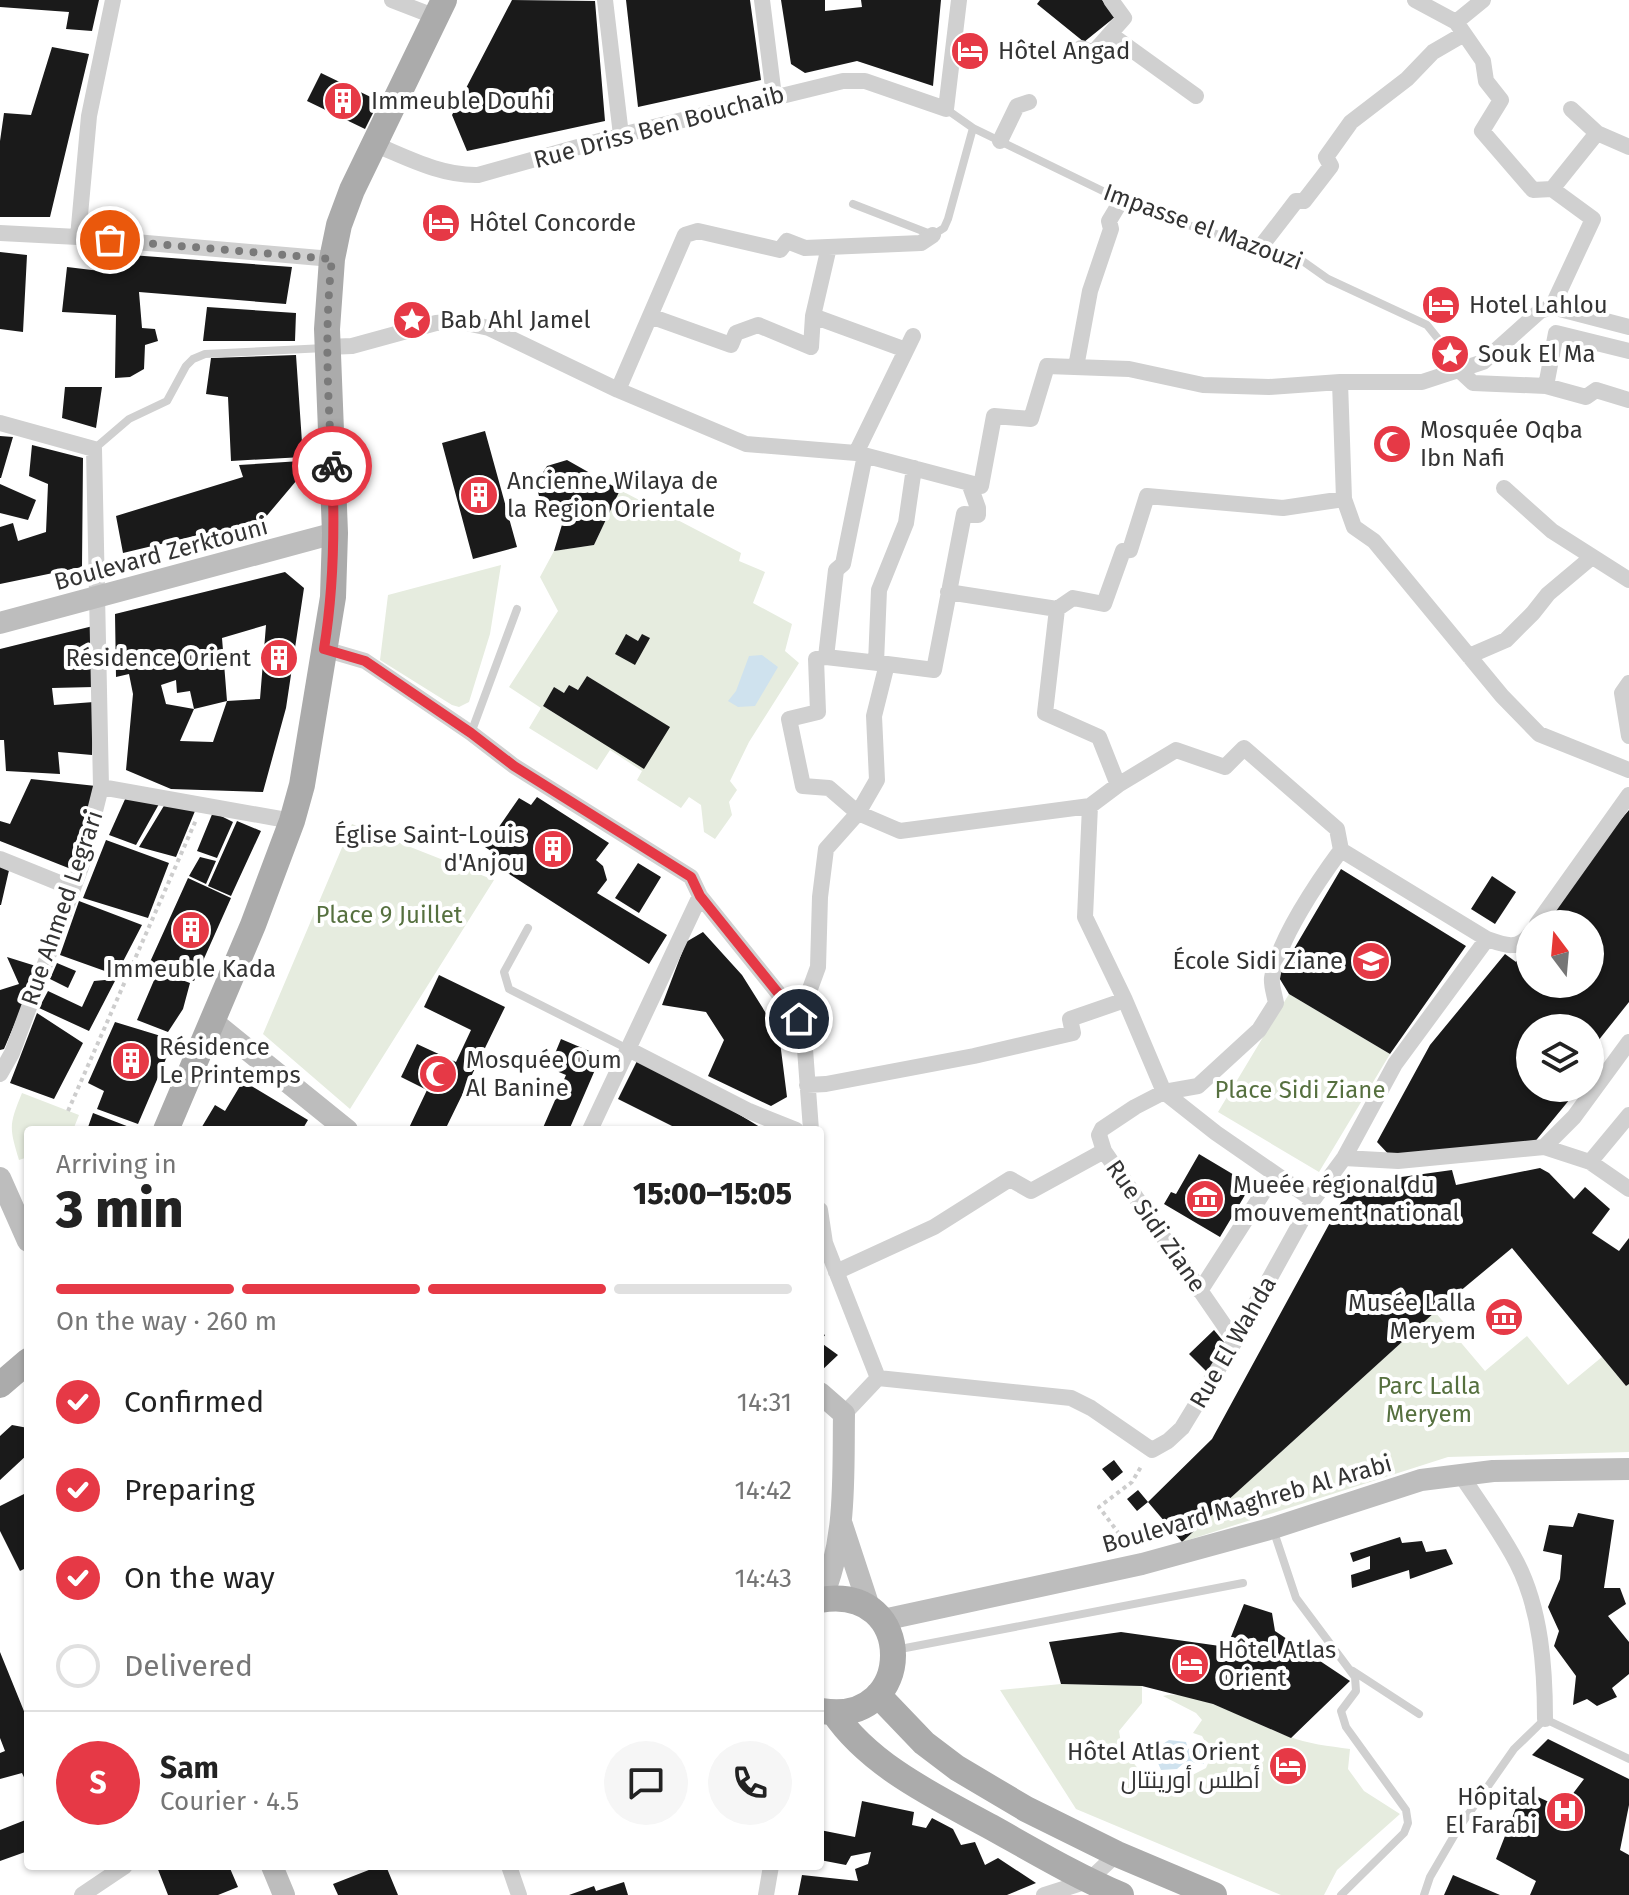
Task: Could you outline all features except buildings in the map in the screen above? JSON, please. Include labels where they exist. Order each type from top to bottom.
[{"type":"main road","points":[[168,1126],[253,925],[292,821],[302,785],[333,597],[335,533],[327,347],[327,297],[332,259],[339,225],[352,190],[440,8]]},
{"type":"main road","points":[[0,1385],[24,1364]]},
{"type":"main road","points":[[824,1600],[845,1598],[876,1614],[894,1650],[891,1674],[878,1695],[858,1709],[827,1712]]},
{"type":"main road","points":[[878,1695],[924,1743],[957,1768],[1026,1809],[1117,1854],[1214,1895]]},
{"type":"main road","points":[[827,1712],[887,1764],[934,1795],[1088,1881],[1121,1895]]},
{"type":"street","points":[[78,237],[89,116],[113,0]]},
{"type":"street","points":[[392,0],[440,8]]},
{"type":"street","points":[[605,0],[621,135]]},
{"type":"street","points":[[762,0],[774,96]]},
{"type":"street","points":[[946,109],[959,0]]},
{"type":"street","points":[[1081,48],[1093,53],[1124,18],[1111,0]]},
{"type":"street","points":[[1415,0],[1460,28],[1483,61],[1486,81],[1501,100],[1482,131],[1533,190],[1552,189],[1593,219],[1552,307]]},
{"type":"street","points":[[1259,249],[1296,201],[1304,201],[1331,166],[1326,157],[1351,122],[1407,79],[1460,28],[1483,0]]},
{"type":"street","points":[[1110,34],[1196,96]]},
{"type":"street","name":"Rue Driss Ben Bouchaib","points":[[374,144],[456,176],[478,175],[621,135],[843,81],[865,81],[946,109]]},
{"type":"street","points":[[1000,141],[1017,106],[1029,102]]},
{"type":"street","points":[[1571,109],[1597,133],[1629,147]]},
{"type":"street","points":[[1552,189],[1597,133]]},
{"type":"street","points":[[1076,367],[1090,291],[1111,229],[1109,221],[1121,201]]},
{"type":"street","points":[[618,390],[685,235],[698,231],[780,250],[787,241],[805,248],[921,243],[933,235]]},
{"type":"street","points":[[0,233],[332,259]]},
{"type":"street","points":[[650,316],[731,345],[736,333],[758,325],[811,347],[813,316],[829,247]]},
{"type":"street","points":[[327,347],[352,346],[436,323],[457,321],[489,328],[618,390],[746,444],[861,454],[981,486],[994,416],[1031,419],[1047,366],[1129,369],[1203,385],[1269,387],[1340,382],[1422,382],[1455,363],[1483,362],[1540,311],[1552,307],[1629,327]]},
{"type":"street","points":[[813,316],[910,343],[861,454],[843,564],[836,570],[826,657]]},
{"type":"street","points":[[1546,386],[1556,333],[1628,347]]},
{"type":"street","points":[[1455,363],[1473,383],[1546,386],[1586,397],[1596,390],[1629,400]]},
{"type":"street","points":[[1340,382],[1344,499],[1354,527],[1374,541],[1502,696],[1539,734],[1629,770]]},
{"type":"street","points":[[0,423],[94,449]]},
{"type":"street","name":"Rue Ahmed Legrari","points":[[0,1074],[12,1053],[72,888],[92,831],[101,787],[94,449]]},
{"type":"street","points":[[811,1126],[799,1019],[818,967],[820,897],[826,849],[858,813],[877,780],[874,716],[882,664],[879,590],[906,523],[914,468]]},
{"type":"street","points":[[969,483],[978,515],[964,514],[934,670],[826,657],[816,659],[818,712],[789,719],[803,786],[829,788],[858,813],[900,831],[1090,806],[1176,750],[1225,767],[1244,748],[1337,829],[1341,850],[1289,932],[1271,980],[1276,1003],[1259,1030],[1198,1086],[1164,1092]]},
{"type":"street","points":[[1504,488],[1552,531],[1629,580]]},
{"type":"street","points":[[948,592],[1057,609],[1073,598],[1104,604],[1123,551],[1130,550],[1147,496],[1283,508],[1344,499]]},
{"type":"street","name":"Boulevard Zerktouni","points":[[0,623],[335,533]]},
{"type":"street","points":[[1469,656],[1506,640],[1548,594],[1592,557]]},
{"type":"street","points":[[1057,609],[1045,713],[1099,737],[1118,785]]},
{"type":"street","points":[[324,649],[365,661],[514,766],[691,877],[700,896],[799,1019]]},
{"type":"street","points":[[1629,683],[1622,693],[1629,736]]},
{"type":"street","points":[[101,787],[292,821]]},
{"type":"street","points":[[1547,910],[1629,795]]},
{"type":"street","points":[[1090,806],[1085,917],[1164,1092],[1216,1133],[1313,1200]]},
{"type":"street","points":[[1341,850],[1487,939],[1511,947],[1516,945]]},
{"type":"street","points":[[0,859],[72,888]]},
{"type":"street","points":[[592,1126],[700,896]]},
{"type":"street","name":"Rue El Wahda","points":[[1152,1450],[1182,1428],[1235,1341],[1313,1200],[1344,1158],[1395,1064],[1487,939]]},
{"type":"street","points":[[807,1085],[974,1056],[1073,1033],[1070,1019],[1125,1000]]},
{"type":"street","points":[[212,1021],[342,1126]]},
{"type":"street","points":[[1544,1147],[1569,1123],[1629,1042]]},
{"type":"street","points":[[628,1049],[749,1111],[786,1126]]},
{"type":"street","name":"Rue Sidi Ziane","points":[[1164,1092],[1102,1129],[1099,1141],[1235,1341]]},
{"type":"street","points":[[1590,1162],[1629,1115]]},
{"type":"street","points":[[1344,1158],[1414,1160],[1544,1147],[1590,1162],[1629,1189]]},
{"type":"street","points":[[836,1272],[934,1227],[1010,1179],[1031,1191],[1104,1151]]},
{"type":"street","points":[[1200,1291],[1275,1174]]},
{"type":"street","points":[[0,1178],[24,1232]]},
{"type":"street","points":[[824,1247],[878,1378]]},
{"type":"street","points":[[876,1614],[842,1524],[844,1414],[878,1378]]},
{"type":"street","points":[[878,1378],[1071,1398],[1152,1450]]},
{"type":"street","points":[[824,1396],[844,1414]]},
{"type":"street","name":"Boulevard Maghreb Al Arabi","points":[[876,1614],[1142,1564],[1273,1528],[1421,1480],[1493,1471],[1629,1469]]},
{"type":"street","points":[[1461,1475],[1502,1536],[1527,1587],[1535,1612],[1545,1681],[1545,1719]]},
{"type":"street","points":[[824,1592],[829,1581],[826,1561],[842,1524]]},
{"type":"street","points":[[1011,1839],[1026,1809]]},
{"type":"street","points":[[1044,1895],[1088,1881],[1117,1854]]},
{"type":"street","points":[[82,1895],[119,1870]]},
{"type":"street","points":[[274,1870],[284,1895]]},
{"type":"street","points":[[510,1870],[519,1895]]},
{"type":"street","points":[[766,1895],[770,1870]]},
{"type":"lane","name":"Impasse el Mazouzi","points":[[946,109],[973,128],[1121,201],[1197,230],[1304,262],[1328,279],[1427,325],[1455,363]]},
{"type":"lane","points":[[853,204],[933,235],[944,228],[948,219],[973,128]]},
{"type":"lane","points":[[94,449],[129,419],[167,401],[193,359],[205,354],[327,347]]},
{"type":"lane","points":[[471,733],[517,609]]},
{"type":"lane","points":[[528,928],[504,972],[509,989],[628,1049]]},
{"type":"lane","points":[[1273,1528],[1296,1598],[1349,1668],[1357,1685],[1341,1711],[1341,1718],[1406,1810],[1408,1823],[1404,1833],[1341,1895]]},
{"type":"lane","points":[[894,1650],[1243,1583]]},
{"type":"lane","points":[[1349,1668],[1419,1714]]},
{"type":"lane","points":[[1424,1895],[1442,1854],[1514,1749],[1545,1719],[1629,1759]]},
{"type":"path","points":[[68,1111],[204,803]]},
{"type":"path","points":[[1142,1564],[1099,1507],[1132,1482],[1152,1450]]},
{"type":"green space","points":[[620,490],[741,553],[739,561],[765,572],[753,603],[792,624],[785,651],[799,663],[749,742],[730,781],[737,790],[729,802],[732,815],[715,839],[704,832],[701,805],[689,797],[681,808],[637,780],[642,771],[610,750],[597,770],[529,728],[541,708],[509,687],[558,611],[540,577],[554,551],[594,545]],"holes":[[[587,676],[669,727],[644,768],[543,706],[554,688],[564,693],[569,685],[578,690]]]},
{"type":"green space","points":[[501,565],[490,634],[469,702],[459,707],[452,705],[380,660],[388,595]]},
{"type":"green space","name":"Place 9 Juillet","points":[[352,824],[494,880],[350,1109],[263,1034]]},
{"type":"green space","name":"Place Sidi Ziane","points":[[1289,994],[1390,1054],[1319,1172],[1218,1112]]},
{"type":"green space","points":[[22,1093],[79,1115],[75,1126],[24,1126],[24,1158],[19,1160],[13,1140],[15,1112]]},
{"type":"green space","name":"Parc Lalla Meryem","points":[[1435,1312],[1485,1371],[1527,1336],[1568,1385],[1602,1357],[1626,1386],[1629,1384],[1629,1452],[1448,1457],[1182,1542]]},
{"type":"green space","points":[[1061,1684],[1142,1686],[1142,1703],[1119,1731],[1122,1749],[1145,1777],[1173,1785],[1206,1768],[1212,1754],[1202,1736],[1193,1733],[1202,1720],[1196,1713],[1163,1696],[1190,1697],[1295,1739],[1350,1749],[1348,1769],[1364,1791],[1400,1814],[1337,1870],[1324,1895],[1281,1895],[1076,1809],[1000,1690]]},
{"type":"water","points":[[762,655],[778,667],[755,706],[738,707],[728,701],[736,691],[749,656]]},
{"type":"water","points":[[1169,1740],[1186,1742],[1188,1749],[1200,1743],[1209,1747],[1204,1752],[1204,1764],[1185,1762],[1177,1769],[1161,1770],[1155,1756],[1161,1745]]},
{"type":"way so far","points":[[110,240],[332,259],[327,297],[332,466]]},
{"type":"place","name":"Hôtel Angad","points":[[970,51]]},
{"type":"place","name":"Immeuble Douhi","points":[[343,101]]},
{"type":"place","name":"Hôtel Concorde","points":[[441,223]]},
{"type":"place","name":"Hotel Lahlou","points":[[1441,305]]},
{"type":"place","name":"Bab Ahl Jamel","points":[[412,320]]},
{"type":"place","name":"Souk El Ma","points":[[1450,354]]},
{"type":"place","name":"Mosquée Oqba Ibn Nafi","points":[[1392,444]]},
{"type":"place","name":"Ancienne Wilaya de la Region Orientale","points":[[479,495]]},
{"type":"place","name":"Résidence Orient","points":[[279,658]]},
{"type":"place","name":"Église Saint-Louis d'Anjou","points":[[553,849]]},
{"type":"place","name":"Immeuble Kada","points":[[191,930]]},
{"type":"place","name":"École Sidi Ziane","points":[[1371,961]]},
{"type":"place","name":"Résidence Le Printemps","points":[[131,1061]]},
{"type":"place","name":"Mosquée Oum Al Banine","points":[[438,1074]]},
{"type":"place","name":"Mueée régional du mouvement national","points":[[1205,1199]]},
{"type":"place","name":"Musée Lalla Meryem","points":[[1504,1317]]},
{"type":"place","name":"Hôtel Atlas Orient","points":[[1190,1664]]},
{"type":"place","name":"Hôtel Atlas Orient أطلس أورينتال","points":[[1288,1766]]},
{"type":"place","name":"Hôpital El Farabi","points":[[1565,1811]]},
{"type":"route","points":[[332,466],[334,576],[324,649],[365,661],[514,766],[691,877],[700,896],[799,1019]]}]
